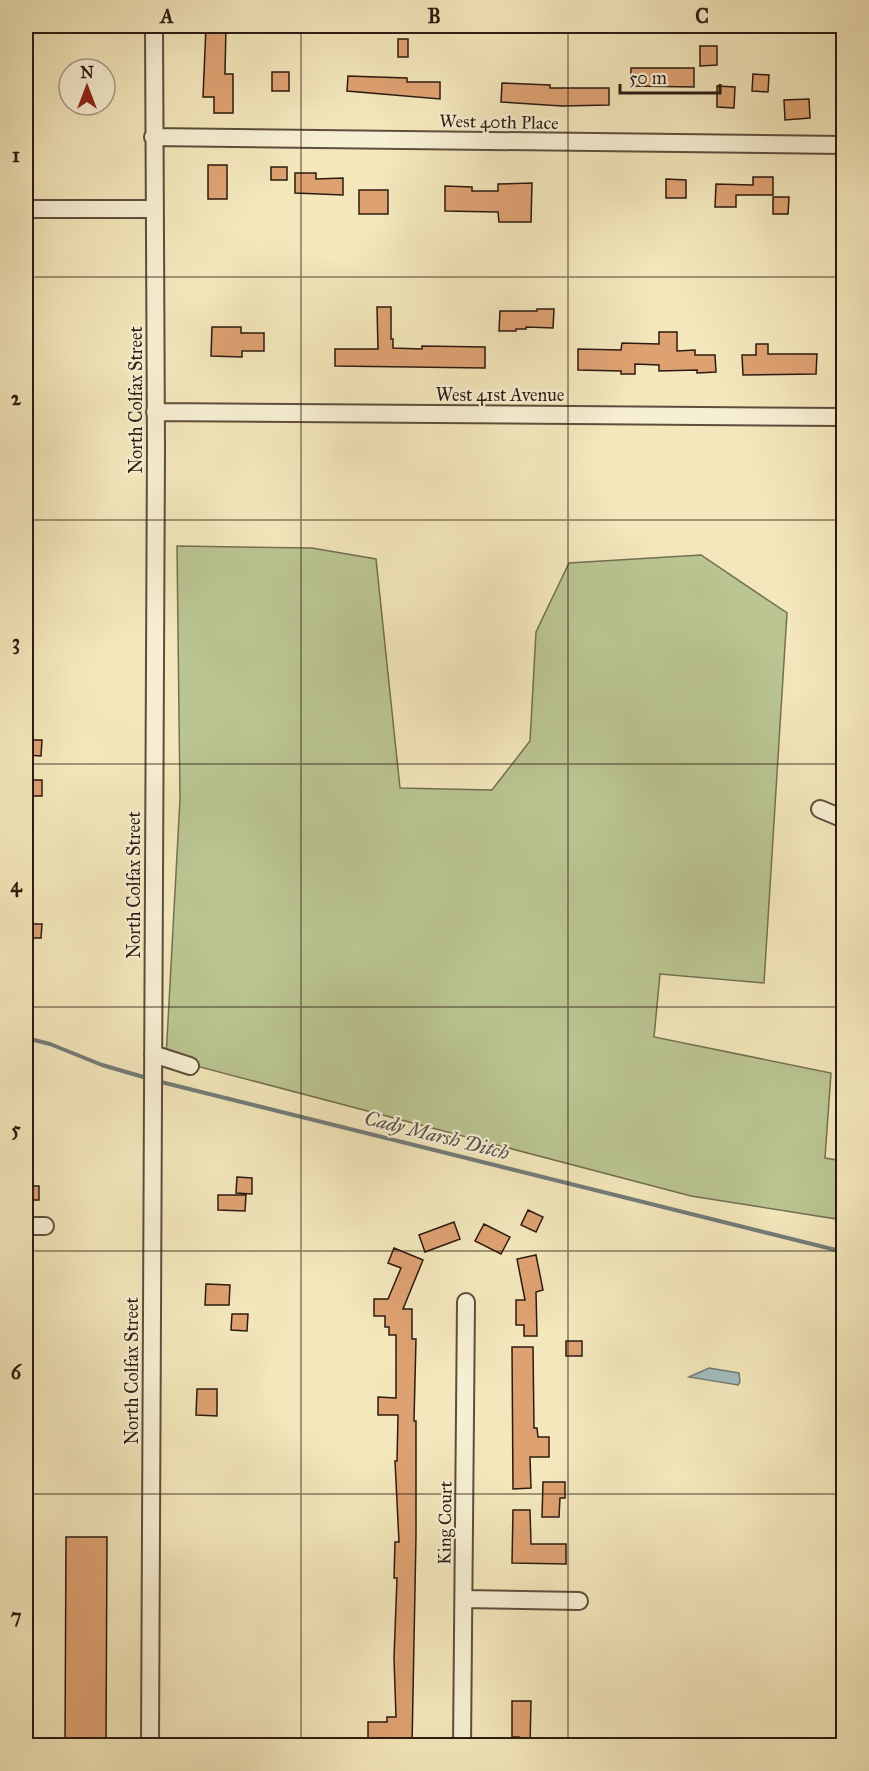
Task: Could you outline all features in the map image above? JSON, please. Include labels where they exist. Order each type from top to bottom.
[{"type":"street","name":"North Colfax Street","points":[[150,1746],[153,1101],[159,1056],[153,1035],[154,26]]},
{"type":"street","name":"West 40th Place","points":[[153,137],[843,145]]},
{"type":"street","points":[[26,209],[154,209]]},
{"type":"street","name":"West 41st Avenue","points":[[155,412],[843,417]]},
{"type":"street","points":[[820,809],[843,819]]},
{"type":"street","points":[[159,1056],[190,1066]]},
{"type":"street","points":[[26,1226],[45,1226]]},
{"type":"street","name":"King Court","points":[[462,1746],[466,1302]]},
{"type":"street","points":[[464,1599],[579,1601]]},
{"type":"green space","points":[[177,546],[312,548],[376,559],[400,788],[492,790],[530,741],[536,632],[569,563],[701,555],[787,613],[764,983],[660,974],[654,1037],[831,1073],[825,1158],[843,1161],[843,1220],[691,1196],[166,1058],[180,799]]},
{"type":"water","points":[[709,1368],[739,1373],[740,1382],[738,1385],[689,1377]]},
{"type":"building","points":[[206,26],[226,26],[225,74],[233,74],[233,113],[214,113],[214,97],[203,97]]},
{"type":"building","points":[[398,39],[408,39],[408,57],[398,57]]},
{"type":"building","points":[[700,46],[717,46],[717,65],[700,66]]},
{"type":"building","points":[[631,68],[694,68],[694,87],[631,86]]},
{"type":"building","points":[[272,72],[289,72],[289,91],[272,91]]},
{"type":"building","points":[[753,74],[769,75],[768,92],[752,91]]},
{"type":"building","points":[[348,76],[407,78],[407,82],[440,82],[440,99],[347,91]]},
{"type":"building","points":[[502,83],[550,85],[550,88],[609,88],[609,105],[562,106],[501,102]]},
{"type":"building","points":[[717,86],[735,87],[734,108],[717,107]]},
{"type":"building","points":[[809,99],[810,118],[785,120],[784,100]]},
{"type":"building","points":[[208,165],[227,165],[227,199],[208,199]]},
{"type":"building","points":[[271,167],[287,167],[287,180],[271,180]]},
{"type":"building","points":[[295,173],[316,173],[316,179],[343,178],[343,195],[295,193]]},
{"type":"building","points":[[753,177],[773,177],[773,195],[736,195],[736,207],[715,207],[716,184],[753,185]]},
{"type":"building","points":[[666,179],[686,180],[686,198],[666,198]]},
{"type":"building","points":[[532,183],[531,222],[499,222],[498,212],[445,211],[445,186],[472,187],[472,191],[498,191],[498,184]]},
{"type":"building","points":[[359,190],[388,190],[388,214],[359,214]]},
{"type":"building","points":[[773,197],[789,197],[788,214],[773,214]]},
{"type":"building","points":[[377,307],[391,307],[393,348],[485,347],[485,368],[335,366],[335,349],[378,349]]},
{"type":"building","points":[[537,309],[554,309],[553,328],[526,327],[526,329],[516,329],[516,331],[499,331],[500,311],[537,311]]},
{"type":"building","points":[[212,327],[241,327],[241,333],[264,333],[264,351],[242,351],[242,357],[211,356]]},
{"type":"building","points":[[659,332],[677,332],[677,351],[695,350],[695,355],[715,355],[716,372],[659,371],[659,365],[635,364],[635,374],[621,374],[621,371],[578,370],[578,349],[621,350],[622,343],[659,344]]},
{"type":"building","points":[[756,344],[768,344],[768,354],[817,354],[816,374],[743,375],[742,355],[756,355]]},
{"type":"building","points":[[26,740],[42,740],[41,756],[26,755]]},
{"type":"building","points":[[26,780],[42,780],[42,796],[26,796]]},
{"type":"building","points":[[26,924],[42,924],[41,938],[26,938]]},
{"type":"building","points":[[237,1177],[252,1178],[252,1194],[236,1193]]},
{"type":"building","points":[[26,1186],[39,1186],[39,1200],[26,1200]]},
{"type":"building","points":[[218,1195],[246,1195],[245,1211],[218,1210]]},
{"type":"building","points":[[528,1210],[543,1217],[536,1232],[521,1225]]},
{"type":"building","points":[[454,1222],[460,1239],[425,1252],[419,1235]]},
{"type":"building","points":[[484,1224],[510,1237],[501,1254],[475,1241]]},
{"type":"building","points":[[394,1248],[423,1260],[403,1309],[412,1309],[412,1339],[416,1339],[414,1421],[416,1421],[416,1536],[412,1746],[396,1746],[396,1739],[368,1739],[368,1722],[387,1722],[387,1717],[396,1717],[394,1658],[397,1578],[394,1578],[395,1542],[399,1542],[395,1461],[397,1461],[398,1415],[378,1415],[378,1397],[396,1398],[396,1335],[389,1335],[389,1327],[385,1327],[385,1316],[374,1316],[374,1299],[388,1299],[401,1268],[388,1263]]},
{"type":"building","points":[[536,1255],[543,1290],[536,1292],[537,1336],[524,1336],[524,1325],[516,1325],[516,1300],[525,1300],[517,1259]]},
{"type":"building","points":[[206,1284],[230,1285],[229,1305],[205,1305]]},
{"type":"building","points":[[232,1314],[248,1314],[247,1331],[231,1330]]},
{"type":"building","points":[[566,1341],[582,1341],[582,1356],[566,1356]]},
{"type":"building","points":[[512,1347],[533,1347],[534,1428],[537,1428],[538,1437],[549,1437],[549,1457],[530,1457],[531,1488],[513,1489]]},
{"type":"building","points":[[197,1389],[217,1389],[217,1416],[196,1415]]},
{"type":"building","points":[[543,1482],[565,1482],[565,1498],[560,1498],[559,1517],[542,1517]]},
{"type":"building","points":[[513,1510],[530,1510],[531,1544],[566,1544],[566,1564],[512,1563]]},
{"type":"building","points":[[66,1537],[107,1537],[106,1746],[65,1746]]},
{"type":"building","points":[[512,1701],[531,1701],[530,1746],[519,1746],[519,1737],[512,1737]]},
{"type":"waterway","name":"Cady Marsh Ditch","points":[[26,1038],[50,1044],[102,1065],[147,1078]]},
{"type":"waterway","name":"Cady Marsh Ditch","points":[[157,1081],[844,1252]]}]
